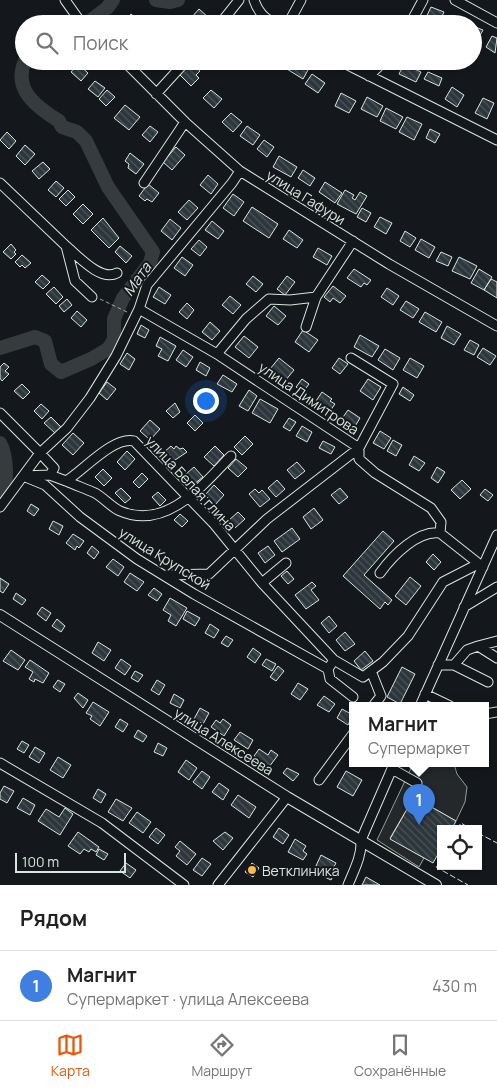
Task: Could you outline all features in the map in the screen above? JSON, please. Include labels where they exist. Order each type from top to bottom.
[{"type":"main road","name":"улица Алексеева","points":[[0,615],[287,797],[436,885]]},
{"type":"street","points":[[65,0],[76,15]]},
{"type":"street","points":[[227,15],[239,0]]},
{"type":"street","points":[[254,0],[256,8],[262,15]]},
{"type":"street","points":[[293,15],[301,0]]},
{"type":"street","points":[[415,15],[423,0]]},
{"type":"street","points":[[455,0],[497,23]]},
{"type":"street","name":"улица Гафури","points":[[133,70],[185,122],[240,171],[353,242],[497,326]]},
{"type":"street","points":[[156,94],[178,70]]},
{"type":"street","points":[[357,70],[497,140]]},
{"type":"street","points":[[369,76],[375,70]]},
{"type":"street","points":[[144,184],[185,122]]},
{"type":"street","points":[[0,507],[3,506],[40,453],[80,414],[116,356],[139,309],[147,285],[240,171]]},
{"type":"street","points":[[0,183],[66,246],[100,272],[107,275],[117,273]]},
{"type":"street","points":[[306,327],[316,297],[353,242]]},
{"type":"street","points":[[66,246],[75,281],[92,297]]},
{"type":"street","points":[[217,354],[246,319],[269,299],[290,300],[316,297]]},
{"type":"street","name":"улица Димитрова","points":[[139,309],[217,354],[359,448],[359,459],[431,508],[441,522],[440,533]]},
{"type":"street","points":[[166,575],[209,574],[267,520],[359,448],[393,384],[351,358]]},
{"type":"street","points":[[0,413],[4,421],[54,468],[50,474]]},
{"type":"street","name":"улица Белая глина","points":[[66,481],[80,472],[107,448],[128,439],[134,440],[149,455],[158,468],[214,524],[233,551],[334,660],[364,677],[372,671]]},
{"type":"street","points":[[23,476],[50,474],[95,494],[120,512],[146,516],[159,515],[196,492],[231,456]]},
{"type":"street","name":"улица Крупской","points":[[23,476],[45,485],[80,517],[137,559],[166,575],[194,594],[328,668],[330,679],[353,697]]},
{"type":"street","points":[[380,572],[390,558],[430,532],[440,533],[480,565]]},
{"type":"street","points":[[422,702],[464,607],[480,565],[497,535]]},
{"type":"street","points":[[262,583],[286,563]]},
{"type":"street","points":[[376,702],[381,696],[372,671],[408,636],[443,582],[480,565]]},
{"type":"street","points":[[464,607],[497,587]]},
{"type":"street","points":[[454,665],[467,650],[497,641]]},
{"type":"street","points":[[478,646],[497,658]]},
{"type":"street","points":[[328,668],[334,660]]},
{"type":"street","points":[[438,665],[454,665],[488,682]]},
{"type":"street","points":[[425,694],[442,702]]},
{"type":"street","points":[[319,780],[349,739]]},
{"type":"street","points":[[0,763],[102,823],[184,885]]},
{"type":"street","points":[[348,885],[362,849],[361,840],[393,767],[417,783]]},
{"type":"street","points":[[218,885],[287,797]]},
{"type":"path","points":[[92,297],[109,302],[129,314]]},
{"type":"shaded area","points":[[412,767],[455,767],[457,774],[467,787],[465,802],[456,821],[414,797],[390,838],[424,858],[419,867],[377,840]]},
{"type":"building","points":[[431,7],[444,12],[443,15],[427,15]]},
{"type":"building","points":[[199,9],[206,15],[194,15]]},
{"type":"building","points":[[492,36],[497,38],[495,53],[486,47]]},
{"type":"building","points":[[73,70],[85,70],[88,73],[81,81],[71,72]]},
{"type":"building","points":[[183,70],[200,71],[196,75],[199,78],[191,86],[179,74]]},
{"type":"building","points":[[288,70],[308,70],[303,79]]},
{"type":"building","points":[[401,70],[417,70],[421,72],[416,82],[399,74]]},
{"type":"building","points":[[428,72],[442,78],[439,86],[424,79]]},
{"type":"building","points":[[312,74],[325,83],[318,93],[305,84]]},
{"type":"building","points":[[95,81],[105,88],[98,97],[88,89]]},
{"type":"building","points":[[452,87],[464,95],[457,107],[445,99]]},
{"type":"building","points":[[107,90],[115,97],[106,106],[99,99]]},
{"type":"building","points":[[211,90],[222,99],[214,108],[203,98]]},
{"type":"building","points":[[341,93],[356,101],[349,113],[335,106]]},
{"type":"building","points":[[367,97],[383,106],[377,117],[361,109]]},
{"type":"building","points":[[483,98],[494,103],[487,119],[475,113]]},
{"type":"building","points":[[125,105],[140,117],[129,130],[114,118]]},
{"type":"building","points":[[386,108],[403,117],[396,129],[380,121]]},
{"type":"building","points":[[231,113],[242,122],[233,132],[222,122]]},
{"type":"building","points":[[407,117],[422,124],[414,140],[399,132]]},
{"type":"building","points":[[150,126],[158,132],[150,142],[142,135]]},
{"type":"building","points":[[247,126],[260,135],[253,145],[240,136]]},
{"type":"building","points":[[430,129],[440,134],[435,143],[426,138]]},
{"type":"building","points":[[7,132],[16,141],[9,149],[0,140]]},
{"type":"building","points":[[264,140],[274,147],[267,157],[257,149]]},
{"type":"building","points":[[25,145],[35,154],[25,165],[16,156]]},
{"type":"building","points":[[176,147],[185,155],[172,170],[163,162]]},
{"type":"building","points":[[130,153],[144,164],[136,174],[128,168],[129,164],[125,161]]},
{"type":"building","points":[[279,156],[297,167],[291,177],[273,167]]},
{"type":"building","points":[[43,162],[50,169],[39,179],[32,171]]},
{"type":"building","points":[[303,170],[315,178],[310,186],[298,178]]},
{"type":"building","points":[[208,175],[218,184],[211,194],[200,185]]},
{"type":"building","points":[[56,181],[64,188],[56,197],[48,190]]},
{"type":"building","points":[[325,182],[342,193],[335,203],[319,192]]},
{"type":"building","points":[[148,184],[159,193],[152,202],[147,199],[145,201],[139,196]]},
{"type":"building","points":[[68,190],[75,197],[66,206],[59,199]]},
{"type":"building","points":[[345,190],[354,195],[352,198],[355,200],[360,192],[367,196],[356,214],[337,204]]},
{"type":"building","points":[[233,194],[244,202],[234,216],[223,208]]},
{"type":"building","points":[[189,200],[198,208],[187,220],[178,212]]},
{"type":"building","points":[[83,204],[93,214],[83,224],[73,214]]},
{"type":"building","points":[[252,207],[278,224],[269,238],[243,221]]},
{"type":"building","points":[[362,208],[371,213],[366,222],[357,217]]},
{"type":"building","points":[[380,217],[392,223],[386,234],[374,227]]},
{"type":"building","points":[[103,218],[119,238],[109,248],[91,230]]},
{"type":"building","points":[[170,219],[181,228],[172,240],[161,231]]},
{"type":"building","points":[[212,221],[224,231],[218,239],[205,230]]},
{"type":"building","points":[[289,230],[303,240],[297,248],[283,239]]},
{"type":"building","points":[[405,231],[416,238],[410,247],[400,241]]},
{"type":"building","points":[[421,239],[435,247],[429,258],[415,250]]},
{"type":"building","points":[[199,240],[207,247],[200,256],[191,249]]},
{"type":"building","points":[[11,244],[16,250],[14,252],[16,254],[11,259],[3,252]]},
{"type":"building","points":[[120,246],[132,256],[126,263],[115,252]]},
{"type":"building","points":[[318,248],[332,256],[327,265],[313,257]]},
{"type":"building","points":[[441,252],[452,257],[448,266],[436,261]]},
{"type":"building","points":[[22,255],[31,263],[25,268],[22,265],[20,267],[15,262]]},
{"type":"building","points":[[182,257],[193,265],[185,276],[174,268]]},
{"type":"building","points":[[459,257],[477,266],[470,279],[452,271]]},
{"type":"building","points":[[354,269],[371,280],[367,285],[364,283],[361,287],[347,278]]},
{"type":"building","points":[[479,269],[492,277],[484,290],[471,283]]},
{"type":"building","points":[[42,275],[50,282],[43,289],[35,282]]},
{"type":"building","points":[[253,276],[263,284],[256,292],[246,284]]},
{"type":"building","points":[[287,276],[295,282],[285,295],[277,289]]},
{"type":"building","points":[[491,279],[497,282],[497,298],[484,290]]},
{"type":"building","points":[[333,286],[346,296],[340,303],[333,298],[330,302],[324,297]]},
{"type":"building","points":[[54,287],[63,297],[56,304],[46,294]]},
{"type":"building","points":[[159,287],[171,295],[165,304],[153,297]]},
{"type":"building","points":[[387,288],[399,296],[393,305],[381,297]]},
{"type":"building","points":[[230,296],[241,305],[233,314],[222,305]]},
{"type":"building","points":[[67,299],[72,305],[64,312],[59,306]]},
{"type":"building","points":[[406,301],[419,309],[413,318],[400,310]]},
{"type":"building","points":[[187,303],[194,310],[187,319],[179,312]]},
{"type":"building","points":[[274,306],[286,316],[278,325],[266,316]]},
{"type":"building","points":[[77,311],[87,320],[81,327],[71,318]]},
{"type":"building","points":[[425,312],[442,322],[436,332],[419,322]]},
{"type":"building","points":[[210,322],[220,331],[212,340],[202,332]]},
{"type":"building","points":[[141,325],[149,330],[145,338],[137,334]]},
{"type":"building","points":[[447,326],[461,334],[454,345],[441,338]]},
{"type":"building","points":[[303,330],[318,340],[309,352],[295,342]]},
{"type":"building","points":[[360,335],[379,346],[372,357],[354,347]]},
{"type":"building","points":[[244,336],[258,347],[249,358],[235,347]]},
{"type":"building","points":[[160,337],[176,346],[168,361],[158,356],[162,349],[156,346]]},
{"type":"building","points":[[470,340],[479,345],[474,355],[464,350]]},
{"type":"building","points":[[483,348],[496,356],[490,365],[477,357]]},
{"type":"building","points":[[385,349],[400,358],[393,370],[378,360]]},
{"type":"building","points":[[183,350],[193,357],[186,367],[176,360]]},
{"type":"building","points":[[127,353],[135,359],[129,370],[120,364]]},
{"type":"building","points":[[279,358],[294,370],[285,381],[270,369]]},
{"type":"building","points":[[339,358],[348,364],[340,374],[332,368]]},
{"type":"building","points":[[410,358],[424,366],[417,378],[403,370]]},
{"type":"building","points":[[200,362],[210,368],[206,376],[196,370]]},
{"type":"building","points":[[4,363],[9,367],[5,371],[9,374],[2,381],[0,378],[0,367]]},
{"type":"building","points":[[223,375],[237,384],[232,392],[217,384]]},
{"type":"building","points":[[302,379],[309,384],[303,392],[296,387]]},
{"type":"building","points":[[368,379],[381,387],[373,400],[360,391]]},
{"type":"building","points":[[107,382],[116,389],[107,400],[99,393]]},
{"type":"building","points":[[22,384],[30,392],[23,399],[14,391]]},
{"type":"building","points":[[403,387],[414,395],[410,401],[399,394]]},
{"type":"building","points":[[249,390],[257,396],[248,411],[239,406]]},
{"type":"building","points":[[322,392],[332,399],[330,401],[335,404],[330,411],[316,401]]},
{"type":"building","points":[[260,399],[278,409],[270,423],[252,413]]},
{"type":"building","points":[[175,403],[180,412],[173,418],[166,411]]},
{"type":"building","points":[[41,404],[49,411],[42,419],[34,411]]},
{"type":"building","points":[[348,410],[360,418],[354,428],[341,420]]},
{"type":"building","points":[[195,415],[203,423],[195,431],[187,423]]},
{"type":"building","points":[[51,417],[61,427],[55,433],[44,423]]},
{"type":"building","points":[[289,418],[296,422],[290,431],[283,427]]},
{"type":"building","points":[[150,420],[160,429],[150,440],[140,431]]},
{"type":"building","points":[[302,426],[312,432],[307,442],[296,436]]},
{"type":"building","points":[[380,431],[391,438],[384,449],[373,443]]},
{"type":"building","points":[[73,433],[84,443],[73,455],[62,445]]},
{"type":"building","points":[[245,436],[253,444],[242,455],[234,447]]},
{"type":"building","points":[[393,440],[402,445],[396,456],[387,451]]},
{"type":"building","points":[[323,441],[335,447],[331,454],[319,448]]},
{"type":"building","points":[[171,446],[174,449],[176,446],[180,449],[183,448],[187,452],[172,462],[163,453]]},
{"type":"building","points":[[215,446],[224,455],[214,466],[204,457]]},
{"type":"building","points":[[127,451],[135,459],[125,470],[117,462]]},
{"type":"building","points":[[414,456],[425,463],[419,471],[409,465]]},
{"type":"building","points":[[236,459],[247,468],[238,477],[228,468]]},
{"type":"building","points":[[297,462],[305,471],[295,479],[287,470]]},
{"type":"building","points":[[194,467],[203,477],[194,484],[186,474]]},
{"type":"building","points":[[437,467],[445,472],[438,483],[431,478]]},
{"type":"building","points":[[103,469],[112,478],[104,486],[95,477]]},
{"type":"building","points":[[142,473],[148,479],[139,488],[133,482]]},
{"type":"building","points":[[277,480],[285,489],[276,497],[268,488]]},
{"type":"building","points":[[462,480],[471,489],[460,499],[451,490]]},
{"type":"building","points":[[214,485],[224,495],[215,505],[205,495]]},
{"type":"building","points":[[121,488],[131,498],[125,503],[115,493]]},
{"type":"building","points":[[340,488],[348,497],[339,504],[331,495]]},
{"type":"building","points":[[255,489],[259,493],[262,490],[270,499],[260,507],[249,494]]},
{"type":"building","points":[[485,489],[493,495],[488,501],[480,495]]},
{"type":"building","points":[[158,492],[166,500],[160,506],[152,497]]},
{"type":"building","points":[[31,504],[39,509],[34,516],[27,511]]},
{"type":"building","points":[[314,508],[323,520],[311,529],[303,517]]},
{"type":"building","points":[[238,512],[245,519],[235,528],[228,521]]},
{"type":"building","points":[[180,514],[188,521],[182,527],[174,520]]},
{"type":"building","points":[[53,521],[63,526],[59,535],[49,529]]},
{"type":"building","points":[[292,528],[300,539],[282,552],[274,541]]},
{"type":"building","points":[[383,531],[394,541],[364,575],[392,600],[388,605],[385,602],[380,609],[343,576]]},
{"type":"building","points":[[73,534],[84,541],[75,550],[66,543]]},
{"type":"building","points":[[92,546],[99,552],[94,559],[87,553]]},
{"type":"building","points":[[268,546],[275,555],[265,563],[258,553]]},
{"type":"building","points":[[433,554],[441,562],[434,570],[426,562]]},
{"type":"building","points":[[113,559],[124,567],[118,576],[106,567]]},
{"type":"building","points":[[287,571],[294,579],[288,584],[281,576]]},
{"type":"building","points":[[130,573],[144,582],[137,591],[124,582]]},
{"type":"building","points":[[410,577],[421,586],[406,605],[395,596]]},
{"type":"building","points":[[0,578],[9,584],[3,593],[0,591]]},
{"type":"building","points":[[312,582],[316,586],[311,590],[319,600],[306,609],[295,595]]},
{"type":"building","points":[[154,588],[162,594],[157,601],[148,595]]},
{"type":"building","points":[[16,593],[26,600],[22,605],[13,599]]},
{"type":"building","points":[[170,598],[187,608],[176,626],[168,621],[171,615],[163,610]]},
{"type":"building","points":[[42,607],[51,613],[46,621],[37,614]]},
{"type":"building","points":[[187,611],[200,618],[195,626],[183,619]]},
{"type":"building","points":[[329,616],[337,626],[329,633],[321,623]]},
{"type":"building","points":[[57,619],[65,626],[61,632],[52,626]]},
{"type":"building","points":[[210,624],[219,630],[214,638],[205,633]]},
{"type":"building","points":[[345,632],[355,644],[345,651],[336,640]]},
{"type":"building","points":[[226,636],[233,640],[228,647],[221,643]]},
{"type":"building","points":[[98,642],[111,650],[104,661],[92,653]]},
{"type":"building","points":[[253,648],[261,654],[255,663],[247,657]]},
{"type":"building","points":[[11,650],[25,660],[18,670],[3,661]]},
{"type":"building","points":[[365,651],[373,661],[361,670],[354,661]]},
{"type":"building","points":[[121,659],[131,666],[125,675],[115,668]]},
{"type":"building","points":[[266,659],[276,664],[272,671],[262,665]]},
{"type":"building","points":[[30,660],[49,673],[43,683],[35,679],[34,682],[29,679],[33,672],[25,667]]},
{"type":"building","points":[[278,666],[284,671],[276,681],[270,677]]},
{"type":"building","points":[[402,667],[415,674],[401,702],[396,702],[387,697]]},
{"type":"building","points":[[135,671],[143,675],[138,682],[131,678]]},
{"type":"building","points":[[58,680],[65,684],[60,692],[53,687]]},
{"type":"building","points":[[157,680],[165,685],[159,695],[151,690]]},
{"type":"building","points":[[298,683],[308,689],[300,700],[291,694]]},
{"type":"building","points":[[78,693],[88,700],[83,708],[74,698]]},
{"type":"building","points":[[174,694],[184,700],[180,708],[170,703]]},
{"type":"building","points":[[324,696],[335,704],[329,712],[317,705]]},
{"type":"building","points":[[93,702],[109,712],[100,726],[90,719],[92,716],[86,713]]},
{"type":"building","points":[[200,708],[209,713],[203,724],[194,719]]},
{"type":"building","points":[[342,709],[349,713],[348,725],[337,718]]},
{"type":"building","points":[[120,719],[128,724],[123,732],[115,727]]},
{"type":"building","points":[[223,719],[231,725],[224,736],[211,727],[216,720],[220,723]]},
{"type":"building","points":[[138,730],[147,736],[143,742],[134,737]]},
{"type":"building","points":[[240,732],[253,740],[248,749],[234,740]]},
{"type":"building","points":[[22,741],[29,745],[24,753],[17,749]]},
{"type":"building","points":[[158,743],[167,748],[163,756],[154,752]]},
{"type":"building","points":[[35,747],[45,753],[39,763],[29,757]]},
{"type":"building","points":[[259,749],[268,755],[271,750],[278,755],[269,767],[254,756]]},
{"type":"building","points":[[58,757],[71,765],[63,778],[50,770]]},
{"type":"building","points":[[186,760],[197,768],[189,780],[178,772]]},
{"type":"building","points":[[287,768],[299,774],[293,781],[283,773]]},
{"type":"building","points":[[202,771],[210,777],[202,789],[193,782]]},
{"type":"building","points":[[346,771],[362,780],[353,796],[337,787]]},
{"type":"building","points":[[219,783],[229,790],[223,800],[212,792]]},
{"type":"building","points":[[4,786],[14,791],[7,803],[0,799],[0,793]]},
{"type":"building","points":[[98,789],[106,794],[101,803],[93,798]]},
{"type":"building","points":[[238,795],[256,807],[249,818],[231,805]]},
{"type":"building","points":[[414,797],[456,821],[454,825],[437,825],[437,856],[433,863],[390,839]]},
{"type":"building","points":[[23,798],[35,805],[30,815],[17,808]]},
{"type":"building","points":[[116,799],[132,808],[123,821],[108,812]]},
{"type":"building","points":[[65,808],[73,814],[60,835],[38,821],[46,809],[59,817]]},
{"type":"building","points":[[137,812],[151,822],[143,833],[129,823]]},
{"type":"building","points":[[156,828],[165,835],[158,844],[149,837]]},
{"type":"building","points":[[279,828],[289,835],[283,844],[273,837]]},
{"type":"building","points":[[78,832],[99,847],[96,852],[91,849],[89,852],[84,849],[80,854],[68,846]]},
{"type":"building","points":[[225,832],[233,838],[223,850],[213,841]]},
{"type":"building","points":[[295,839],[306,846],[303,851],[307,854],[303,860],[288,852]]},
{"type":"building","points":[[180,841],[196,854],[187,865],[176,856],[180,851],[175,847]]},
{"type":"building","points":[[99,849],[108,854],[104,860],[96,855]]},
{"type":"building","points":[[321,855],[336,863],[330,874],[333,876],[331,880],[316,873],[318,869],[315,868]]},
{"type":"building","points":[[202,858],[211,864],[202,876],[193,870]]},
{"type":"building","points":[[126,863],[136,870],[130,878],[120,871]]},
{"type":"building","name":"Ветклиника","points":[[252,863],[259,868],[253,877],[245,872]]},
{"type":"building","points":[[366,877],[380,885],[362,885]]},
{"type":"waterway","name":"Мата","points":[[98,15],[113,0]]},
{"type":"waterway","name":"Мата","points":[[156,0],[170,2],[178,0]]},
{"type":"waterway","name":"Мата","points":[[0,348],[35,337],[45,341],[51,364],[61,372],[91,359],[108,349],[114,340],[114,319],[123,298],[150,263],[153,252],[108,187],[86,141],[77,132],[62,127],[59,121],[29,97],[22,81],[22,70]]},
{"type":"waterway","name":"Мата","points":[[0,443],[6,471],[5,486],[0,497]]},
{"type":"fence","points":[[460,825],[461,823],[464,825]]},
{"type":"fence","points":[[482,835],[497,843]]},
{"type":"fence","points":[[441,870],[468,885]]},
{"type":"place","name":"Магнит","points":[[419,825]]},
{"type":"place","name":"Ветклиника","points":[[252,870]]}]
